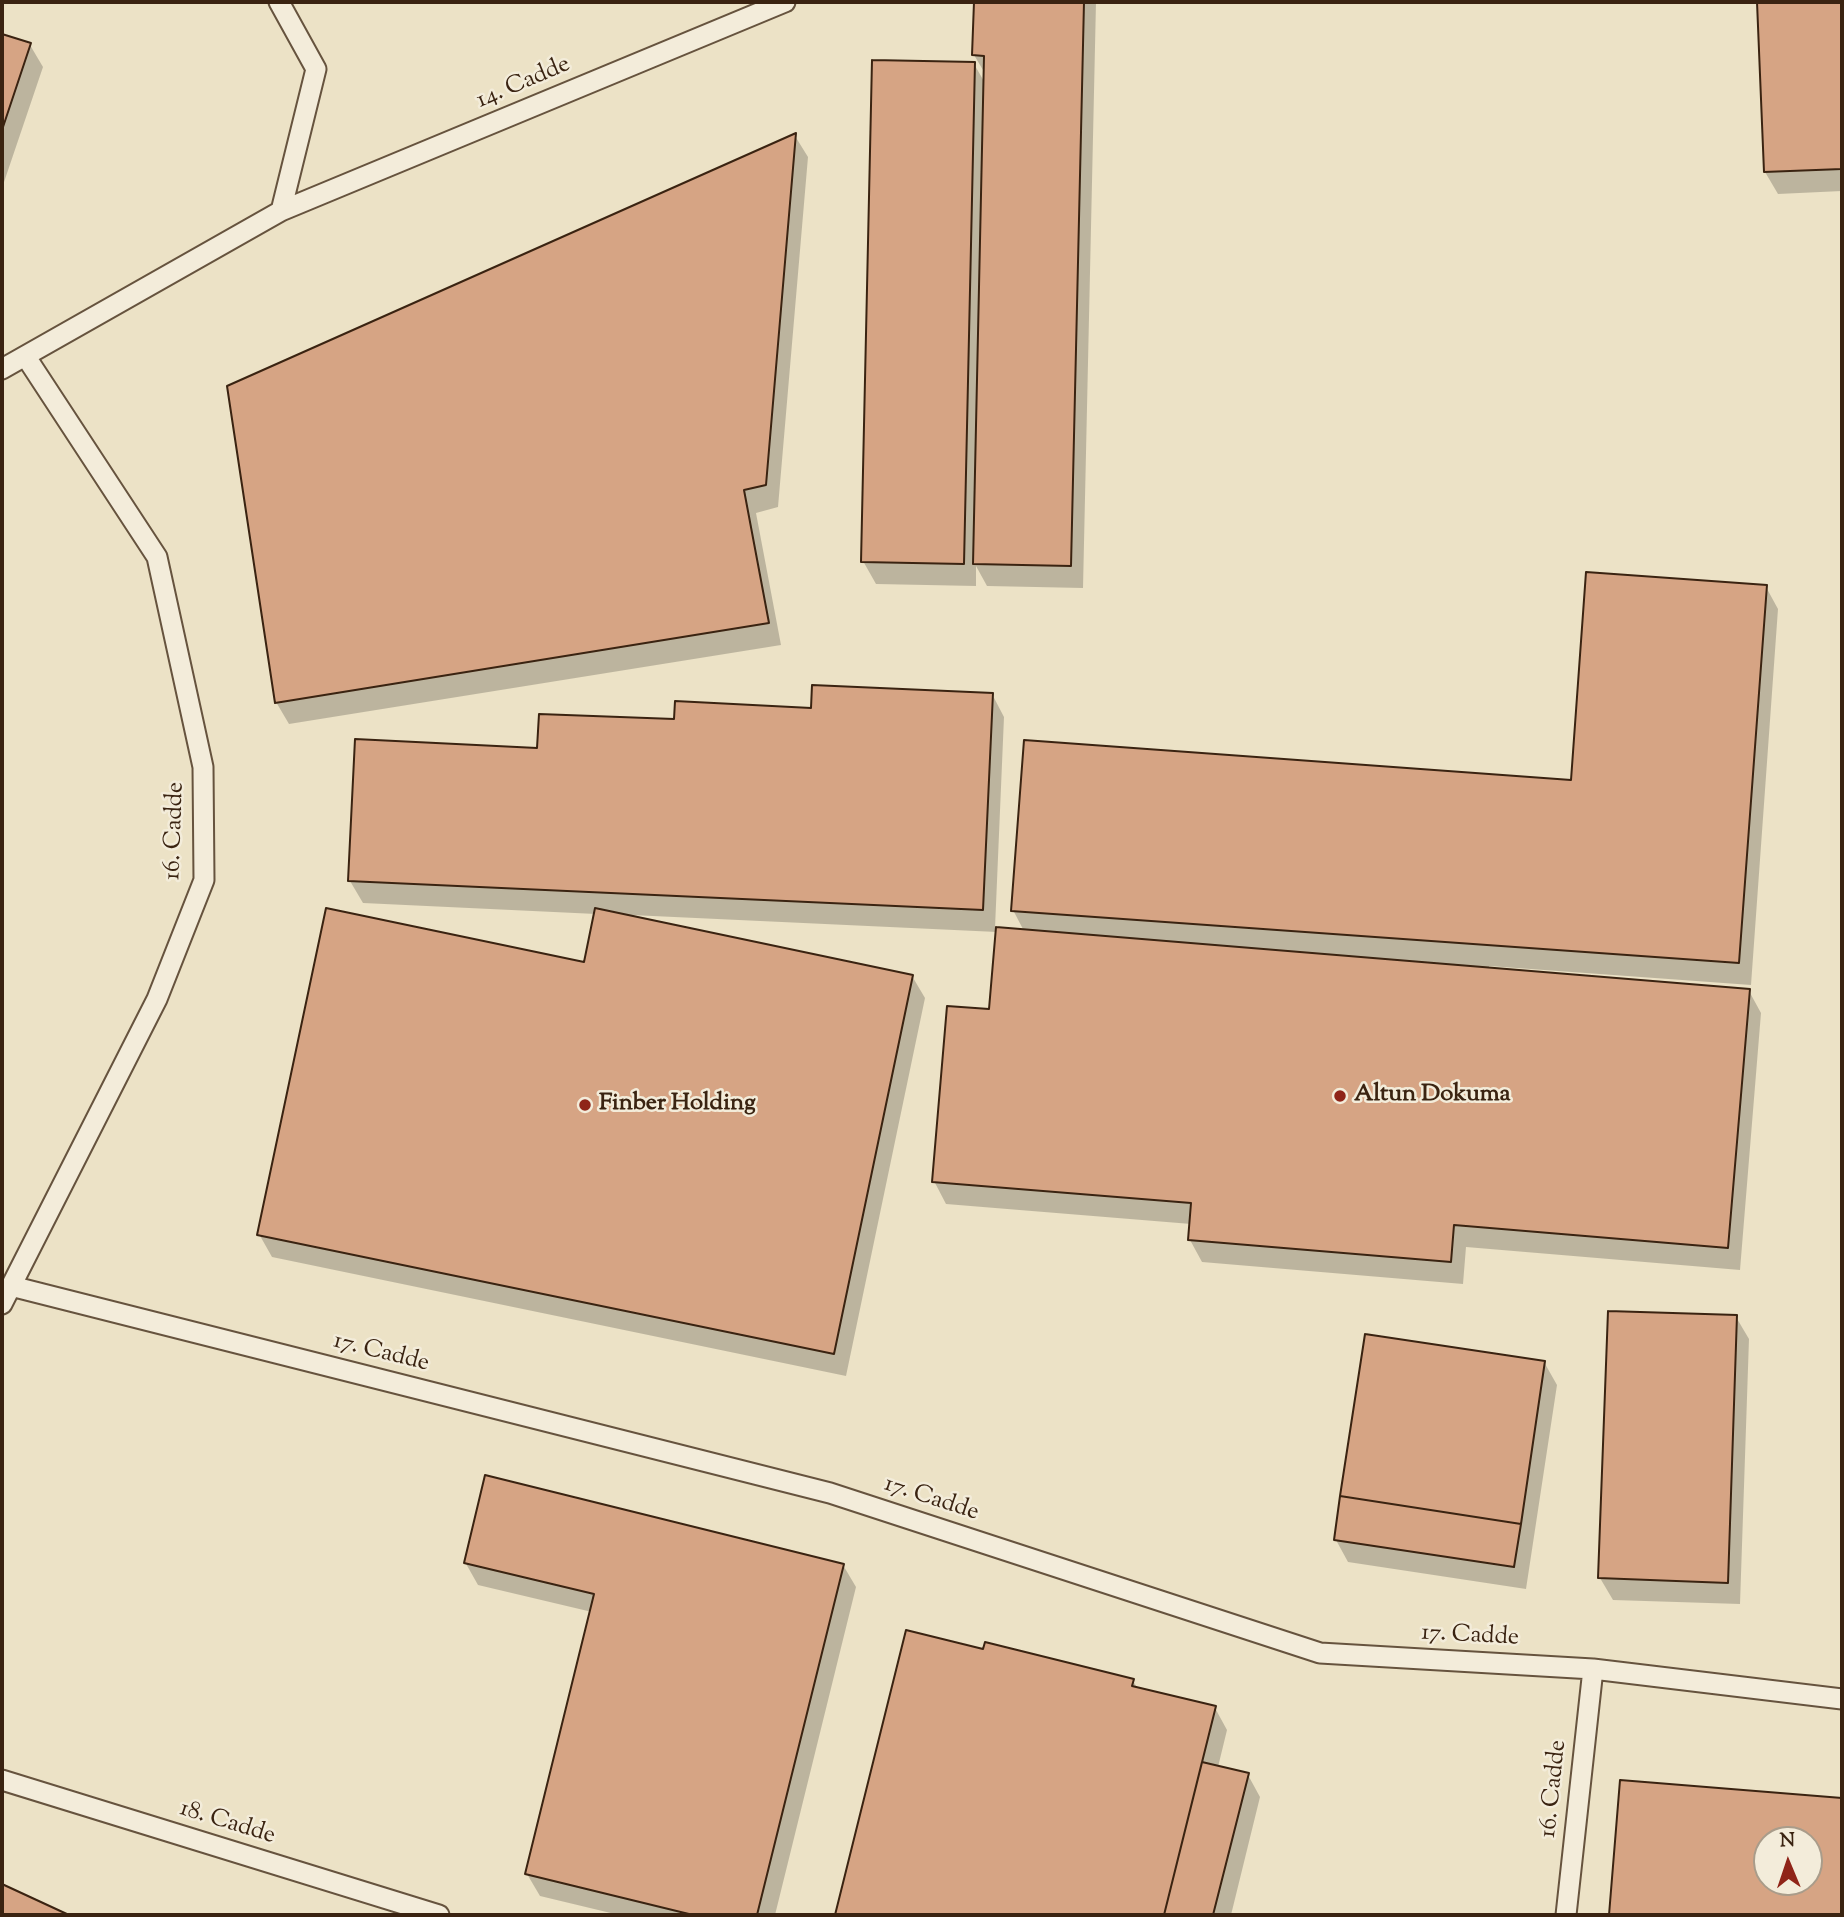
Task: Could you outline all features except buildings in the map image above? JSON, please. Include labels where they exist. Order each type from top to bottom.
[{"type":"lane","points":[[279,2],[316,69],[281,211]]},
{"type":"lane","name":"14. Cadde","points":[[2,369],[281,211],[785,2]]},
{"type":"lane","name":"16. Cadde","points":[[2,1304],[157,999],[204,880],[203,767],[157,556],[26,357]]},
{"type":"lane","name":"17. Cadde","points":[[11,1286],[830,1493],[1320,1653],[1593,1669],[1842,1699]]},
{"type":"lane","name":"16. Cadde","points":[[1566,1915],[1593,1669]]},
{"type":"lane","name":"18. Cadde","points":[[2,1780],[439,1915]]},
{"type":"place","name":"Altun Dokuma","points":[[1340,1096]]},
{"type":"place","name":"Finber Holding","points":[[585,1105]]}]
